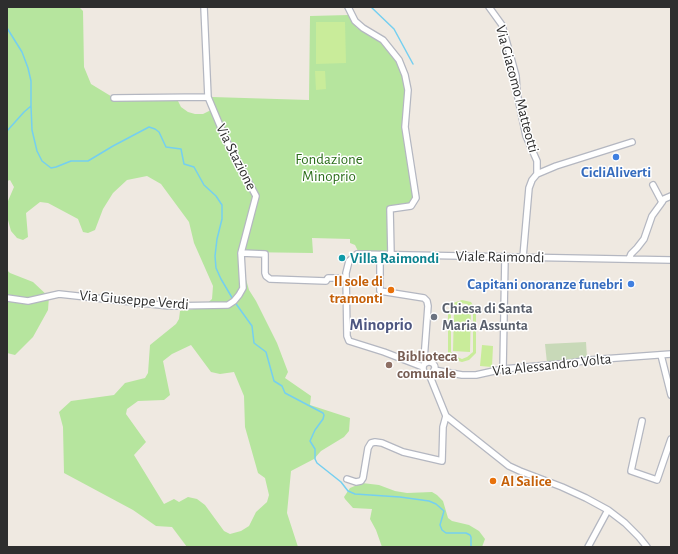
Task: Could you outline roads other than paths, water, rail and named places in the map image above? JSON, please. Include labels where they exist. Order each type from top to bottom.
[{"type":"street","points":[[114,98],[208,97],[204,7]]},
{"type":"street","points":[[348,7],[355,21],[363,28],[383,40],[399,60],[405,75],[408,90],[405,127],[416,198],[411,206],[390,209],[391,255]]},
{"type":"street","name":"Via Giacomo Matteotti","points":[[489,7],[502,25],[516,76],[517,93],[526,136],[537,161],[537,174]]},
{"type":"street","name":"Via Stazione","points":[[208,97],[226,140],[256,196],[241,253]]},
{"type":"street","name":"Via Giacomo Matteotti","points":[[523,257],[529,188],[532,180],[537,174],[556,166],[632,142]]},
{"type":"street","points":[[654,185],[662,202]]},
{"type":"street","points":[[629,259],[631,254],[638,248],[644,239],[652,216],[664,199],[671,196]]},
{"type":"street","points":[[241,253],[265,254],[265,273],[270,279],[326,281],[328,278],[346,278],[347,336],[349,341],[424,365],[429,362],[432,363],[434,370],[429,374]]},
{"type":"street","name":"Via Giuseppe Verdi","points":[[7,298],[28,301],[59,294],[168,306],[228,305],[239,295],[243,284],[241,253]]},
{"type":"street","name":"Viale Raimondi","points":[[346,278],[349,261],[357,254],[671,260]]},
{"type":"street","points":[[380,255],[380,291],[424,298],[428,301],[424,372],[429,374],[446,416],[509,466],[568,489],[608,510],[639,536],[647,547]]},
{"type":"street","points":[[503,369],[505,256]]},
{"type":"street","name":"Via Alessandro Volta","points":[[434,370],[462,375],[476,375],[503,369],[590,360],[671,354]]},
{"type":"street","points":[[661,355],[671,396]]},
{"type":"street","points":[[347,479],[356,482],[361,481],[363,478],[368,448],[375,442],[382,443],[403,452],[442,461],[443,427],[446,416]]},
{"type":"street","points":[[642,421],[630,471],[657,480],[671,439]]},
{"type":"street","points":[[588,547],[608,510]]},
{"type":"waterway","points":[[371,7],[394,29],[413,64]]},
{"type":"waterway","points":[[7,28],[22,52],[28,68],[31,81],[31,106]]},
{"type":"waterway","points":[[7,131],[31,106],[32,130],[37,151],[42,161],[51,168],[71,161],[88,161],[149,127],[159,132],[166,147],[181,149],[184,164],[194,167],[204,185],[216,196],[222,205],[222,219],[215,256],[216,268],[234,301],[252,326],[254,343],[266,352],[274,381],[282,386],[285,393],[323,413],[324,415],[310,441],[315,449],[315,459],[317,463],[341,482],[348,491],[355,494],[400,497],[429,501],[436,504],[444,511],[440,525],[442,530],[446,533],[466,533],[470,535],[471,547]]},
{"type":"place","name":"CicliAliverti","points":[[616,157]]},
{"type":"place","name":"Villa Raimondi","points":[[342,258]]},
{"type":"place","name":"Capitani onoranze funebri","points":[[631,284]]},
{"type":"place","name":"Il sole di tramonti","points":[[391,290]]},
{"type":"place","name":"Chiesa di Santa Maria Assunta","points":[[434,317]]},
{"type":"place","name":"Biblioteca comunale","points":[[389,365]]},
{"type":"place","name":"Al Salice","points":[[493,481]]},
{"type":"district","name":"Minoprio","points":[[381,325]]},
{"type":"park label","name":"Fondazione Minoprio","points":[[329,168]]}]
